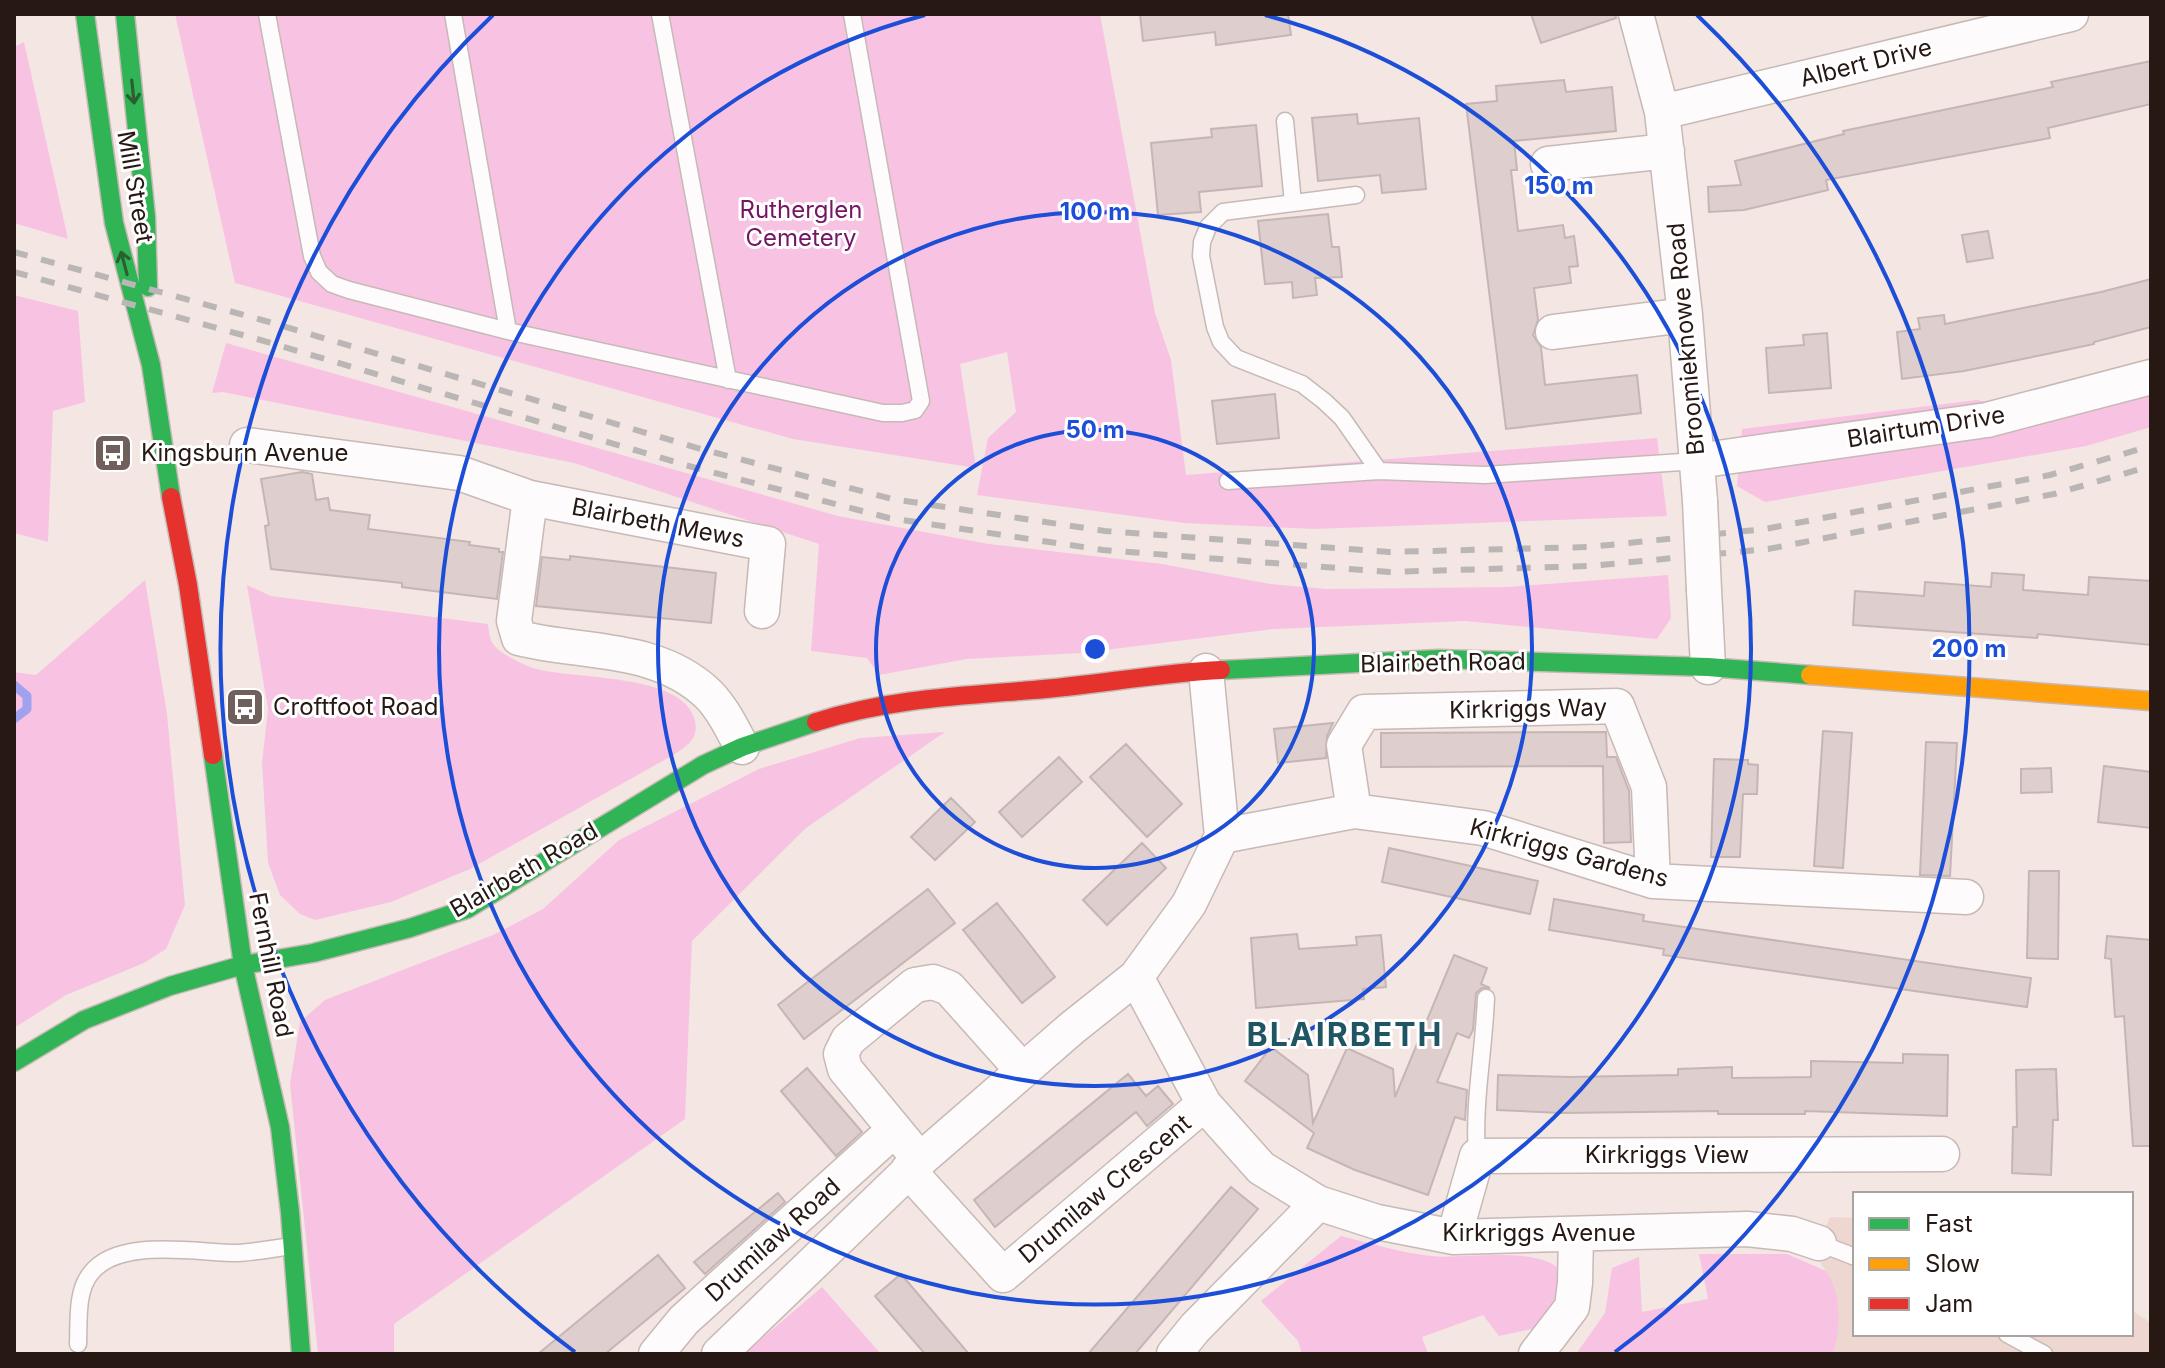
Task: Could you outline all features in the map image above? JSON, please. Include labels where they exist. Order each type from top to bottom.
[{"type":"main road","name":"Mill Street","points":[[85,14],[114,223],[151,365],[174,519],[188,585]]},
{"type":"main road","name":"Mill Street","points":[[125,14],[146,217],[151,365]]},
{"type":"main road","name":"Fernhill Road","points":[[188,585],[243,965],[280,1126],[301,1354]]},
{"type":"main road","name":"Blairbeth Road","points":[[243,965],[313,953],[410,928],[467,909],[703,765],[742,747],[856,709],[960,694],[1033,690],[1206,671],[1439,659],[1708,667],[2151,701]]},
{"type":"main road","points":[[14,1062],[84,1020],[170,986],[243,965]]},
{"type":"street","name":"Broomieknowe Road","points":[[1636,14],[1662,112],[1667,151],[1697,461],[1708,667]]},
{"type":"street","name":"Albert Drive","points":[[1662,112],[2071,14]]},
{"type":"street","points":[[1548,164],[1667,151]]},
{"type":"street","points":[[1553,332],[1685,315]]},
{"type":"street","name":"Blairtum Drive","points":[[1697,461],[1987,420],[2151,377]]},
{"type":"street","name":"Blairbeth Mews","points":[[247,445],[459,473],[530,498],[768,544],[762,611]]},
{"type":"street","points":[[530,498],[514,621],[519,638],[643,657],[694,682],[710,695],[742,747]]},
{"type":"street","points":[[1206,671],[1222,836]]},
{"type":"street","name":"Kirkriggs Way","points":[[1354,811],[1344,745],[1364,712],[1617,706],[1649,787],[1653,881]]},
{"type":"street","name":"Kirkriggs Gardens","points":[[1222,836],[1354,811],[1483,828],[1653,881],[1966,897]]},
{"type":"street","name":"Drumilaw Road","points":[[719,1354],[914,1165],[1136,977],[1189,904],[1222,836]]},
{"type":"street","name":"Kirkriggs Avenue","points":[[1136,977],[1204,1104],[1261,1168],[1318,1203],[1377,1222],[1454,1237],[1747,1229],[1792,1234],[1819,1243]]},
{"type":"street","points":[[914,1165],[894,1130],[845,1069],[841,1054],[848,1040],[915,985],[933,982],[949,988],[1023,1071]]},
{"type":"street","name":"Drumilaw Crescent","points":[[914,1165],[1003,1275],[1204,1104]]},
{"type":"street","name":"Drumilaw Road","points":[[656,1354],[684,1320],[894,1130]]},
{"type":"street","name":"Kirkriggs View","points":[[1477,1156],[1942,1154]]},
{"type":"street","points":[[1454,1237],[1477,1156]]},
{"type":"street","points":[[1174,1354],[1195,1328],[1318,1203]]},
{"type":"street","points":[[1536,1354],[1572,1307],[1576,1235]]},
{"type":"lane","points":[[267,14],[307,233],[319,272],[332,284],[508,331],[883,413],[902,413],[915,410],[921,401],[852,14]]},
{"type":"lane","points":[[453,14],[508,331]]},
{"type":"lane","points":[[660,14],[728,380]]},
{"type":"lane","points":[[1285,121],[1293,203]]},
{"type":"lane","points":[[1356,195],[1223,212],[1208,227],[1201,256],[1215,327],[1221,342],[1236,358],[1302,384],[1324,401],[1342,418],[1379,471]]},
{"type":"lane","points":[[1228,481],[1379,471],[1485,475],[1697,461]]},
{"type":"lane","points":[[1477,1156],[1475,1112],[1483,1060],[1486,998]]},
{"type":"lane","points":[[1819,1243],[1853,1256]]},
{"type":"lane","points":[[78,1344],[82,1287],[92,1271],[109,1259],[132,1250],[242,1253],[293,1246]]},
{"type":"lane","points":[[2011,1336],[2044,1354]]},
{"type":"shaded area","points":[[1830,1217],[1853,1218],[1853,1336],[2133,1336],[2133,1311],[2151,1323],[2151,1354],[1830,1354],[1830,1277],[1814,1253]]},
{"type":"green space","name":"Rutherglen Cemetery","points":[[175,14],[1100,14],[1155,313],[1171,360],[1186,475],[1657,438],[1667,516],[1314,529],[1184,523],[977,495],[988,438],[1016,412],[1007,352],[960,364],[976,468],[793,439],[235,283]]},
{"type":"green space","points":[[24,42],[68,239],[14,223],[14,47]]},
{"type":"green space","points":[[14,295],[78,311],[85,402],[53,411],[48,542],[14,533]]},
{"type":"green space","points":[[226,343],[838,516],[989,544],[1162,564],[1270,584],[1327,589],[1507,587],[1668,575],[1671,618],[1657,639],[1465,621],[1275,629],[1081,653],[967,659],[879,675],[867,658],[811,651],[819,544],[574,463],[223,392],[212,393]]},
{"type":"green space","points":[[2151,395],[2151,427],[2086,446],[1765,502],[1737,486],[1742,429],[1977,400],[2065,418]]},
{"type":"green space","points":[[145,580],[167,714],[185,905],[166,949],[144,963],[66,995],[14,1028],[14,672],[36,675]]},
{"type":"green space","points":[[247,585],[271,596],[488,624],[490,638],[499,650],[533,668],[624,681],[671,694],[687,705],[695,721],[694,737],[675,754],[470,869],[391,902],[315,920],[300,914],[280,895],[268,863],[262,763],[268,709]]},
{"type":"green space","points":[[945,732],[806,828],[692,941],[685,1119],[394,1324],[394,1354],[318,1354],[290,1084],[300,1022],[325,1000],[493,935],[543,909],[619,840],[759,769],[860,738]]},
{"type":"green space","points":[[1341,1236],[1431,1256],[1501,1255],[1538,1259],[1552,1264],[1562,1273],[1565,1286],[1541,1327],[1499,1336],[1483,1315],[1422,1337],[1428,1354],[1302,1354],[1298,1341],[1261,1301]]},
{"type":"green space","points":[[1699,1254],[1787,1254],[1826,1271],[1835,1290],[1838,1311],[1838,1333],[1833,1354],[1576,1354],[1605,1313],[1612,1268],[1639,1257],[1642,1312],[1708,1299]]},
{"type":"green space","points":[[822,1287],[881,1354],[744,1354]]},
{"type":"building","points":[[1140,14],[1288,14],[1291,35],[1216,45],[1215,32],[1143,41]]},
{"type":"building","points":[[1531,14],[1615,14],[1616,18],[1541,43]]},
{"type":"building","points":[[2151,61],[2151,104],[2048,128],[2050,138],[1826,180],[1828,190],[1744,210],[1709,212],[1708,187],[1741,185],[1735,161],[1844,134],[1843,131],[2053,87],[2051,82]]},
{"type":"building","points":[[1564,80],[1566,92],[1612,87],[1616,131],[1514,141],[1517,170],[1511,170],[1518,231],[1563,225],[1565,238],[1574,236],[1578,266],[1569,267],[1571,283],[1534,288],[1538,320],[1533,335],[1541,347],[1545,385],[1637,375],[1641,413],[1506,429],[1466,104],[1497,101],[1496,86]]},
{"type":"building","points":[[1357,114],[1358,124],[1419,118],[1426,189],[1382,193],[1380,175],[1318,181],[1312,118]]},
{"type":"building","points":[[1256,125],[1262,186],[1199,192],[1201,212],[1158,215],[1151,143],[1212,137],[1211,129]]},
{"type":"building","points":[[1328,214],[1332,247],[1339,247],[1342,277],[1315,278],[1317,295],[1293,298],[1292,282],[1265,284],[1258,221]]},
{"type":"building","points":[[1988,231],[1993,258],[1967,262],[1962,235]]},
{"type":"building","points":[[2151,279],[2151,327],[2047,354],[1964,371],[1902,379],[1897,332],[1920,329],[1918,318],[1944,315],[1945,324]]},
{"type":"building","points":[[1827,333],[1831,388],[1769,393],[1766,348],[1804,345],[1803,335]]},
{"type":"building","points":[[1275,394],[1279,438],[1217,444],[1212,401]]},
{"type":"building","points":[[302,472],[312,474],[316,500],[328,498],[330,510],[370,515],[368,529],[470,542],[469,545],[499,549],[503,552],[497,599],[402,587],[402,583],[271,569],[265,526],[269,525],[261,479]]},
{"type":"building","points":[[570,556],[716,573],[711,623],[536,606],[542,557],[570,560]]},
{"type":"building","points":[[1992,573],[2024,575],[2023,590],[2088,595],[2089,577],[2151,581],[2151,645],[2038,634],[2037,638],[1853,625],[1855,591],[1924,596],[1925,582],[1991,587]]},
{"type":"building","points":[[1333,723],[1327,736],[1326,758],[1278,763],[1274,729]]},
{"type":"building","points":[[1823,731],[1852,733],[1843,868],[1814,866]]},
{"type":"building","points":[[1606,732],[1607,757],[1616,757],[1629,791],[1631,842],[1604,843],[1603,766],[1381,767],[1381,733]]},
{"type":"building","points":[[1926,742],[1957,743],[1950,876],[1920,875]]},
{"type":"building","points":[[1126,744],[1182,804],[1147,837],[1090,777]]},
{"type":"building","points":[[1059,757],[1082,782],[1022,837],[999,812]]},
{"type":"building","points":[[1714,759],[1748,760],[1748,764],[1758,765],[1757,794],[1743,794],[1740,857],[1711,857]]},
{"type":"building","points":[[2104,766],[2151,772],[2151,828],[2098,822]]},
{"type":"building","points":[[2051,768],[2052,792],[2021,793],[2021,769]]},
{"type":"building","points":[[951,798],[975,822],[935,860],[911,837]]},
{"type":"building","points":[[1142,843],[1166,868],[1107,925],[1083,900]]},
{"type":"building","points":[[1389,848],[1538,881],[1530,914],[1382,882]]},
{"type":"building","points":[[2029,871],[2059,871],[2058,959],[2027,958]]},
{"type":"building","points":[[928,889],[955,923],[804,1039],[778,1005]]},
{"type":"building","points":[[1554,899],[1644,915],[1643,921],[2031,978],[2027,1007],[1663,955],[1664,949],[1549,930]]},
{"type":"building","points":[[997,903],[1055,977],[1022,1003],[963,930]]},
{"type":"building","points":[[1297,934],[1299,949],[1357,945],[1356,937],[1381,935],[1386,987],[1363,989],[1364,999],[1256,1008],[1251,938]]},
{"type":"building","points":[[2107,936],[2151,940],[2151,1146],[2133,1146],[2124,1016],[2115,1017],[2111,959],[2105,958]]},
{"type":"building","points":[[1454,955],[1487,968],[1481,984],[1490,988],[1482,988],[1476,993],[1473,1030],[1469,1038],[1457,1033],[1437,1082],[1467,1090],[1465,1120],[1455,1117],[1428,1195],[1355,1170],[1307,1148],[1314,1133],[1245,1081],[1271,1047],[1308,1075],[1313,1123],[1347,1048],[1393,1069],[1395,1097]]},
{"type":"building","points":[[1903,1054],[1948,1055],[1947,1116],[1805,1111],[1805,1114],[1718,1114],[1718,1111],[1561,1113],[1497,1110],[1498,1075],[1678,1075],[1678,1069],[1732,1067],[1732,1078],[1811,1077],[1811,1061],[1903,1063]]},
{"type":"building","points":[[807,1068],[862,1132],[836,1156],[781,1091]]},
{"type":"building","points":[[2056,1069],[2058,1120],[2053,1120],[2051,1175],[2012,1173],[2013,1127],[2017,1127],[2016,1070]]},
{"type":"building","points":[[1128,1074],[1146,1096],[1158,1086],[1173,1104],[1147,1126],[1136,1112],[995,1227],[974,1200]]},
{"type":"building","points":[[1231,1187],[1258,1209],[1135,1354],[1088,1354]]},
{"type":"building","points":[[778,1193],[785,1202],[705,1274],[694,1262]]},
{"type":"building","points":[[658,1255],[685,1288],[605,1354],[538,1354]]},
{"type":"building","points":[[901,1274],[969,1354],[925,1354],[875,1296]]},
{"type":"waterway","points":[[14,685],[27,696],[27,709],[14,719]]},
{"type":"railway","points":[[14,252],[262,320],[701,449],[892,499],[1105,531],[1389,552],[1589,547],[1765,529],[2050,475],[2151,446]]},
{"type":"railway","points":[[14,272],[257,339],[696,468],[889,518],[1103,550],[1389,572],[1590,566],[1768,549],[2054,494],[2151,466]]},
{"type":"traffic: fast","points":[[85,14],[114,223],[151,365],[171,497]]},
{"type":"traffic: fast","points":[[125,14],[146,217],[148,287]]},
{"type":"traffic: fast","points":[[1221,670],[1439,659],[1708,667],[1810,675]]},
{"type":"traffic: fast","points":[[14,1062],[84,1020],[170,986],[243,965],[313,953],[410,928],[467,909],[703,765],[742,747],[816,722]]},
{"type":"traffic: fast","points":[[213,755],[243,965],[280,1127],[301,1354]]},
{"type":"traffic: slow","points":[[1810,675],[2151,701]]},
{"type":"traffic: jam","points":[[171,497],[188,585],[213,755]]},
{"type":"traffic: jam","points":[[816,722],[869,708],[923,700],[1221,670]]},
{"type":"place","name":"Kingsburn Avenue","points":[[113,453]]},
{"type":"place","name":"Croftfoot Road","points":[[245,707]]},
{"type":"district","name":"BLAIRBETH","points":[[1345,1035]]}]
